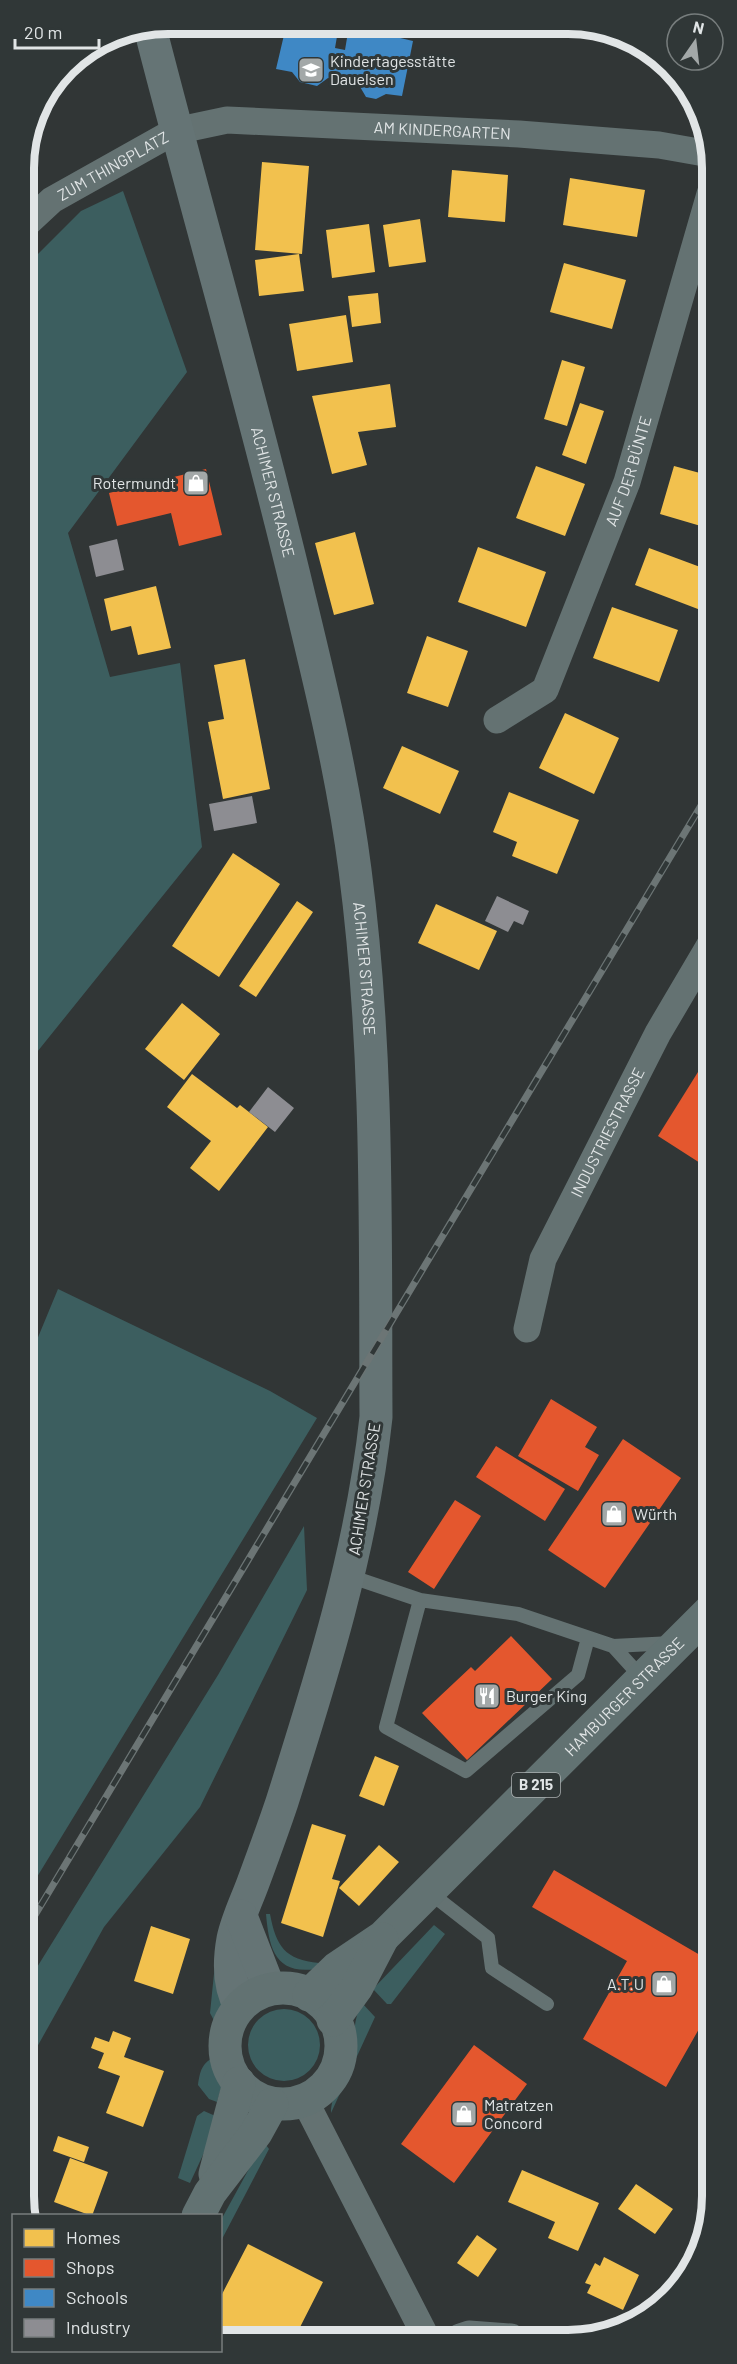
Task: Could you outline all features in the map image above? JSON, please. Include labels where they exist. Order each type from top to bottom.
[{"type":"main road","name":"ACHIMER STRASSE","points":[[152,36],[175,131],[274,492],[320,683],[355,867],[374,1067],[376,1417],[362,1517],[349,1576],[282,1802],[233,1938],[230,1966],[235,1998],[240,2006]]},
{"type":"main road","name":"HAMBURGER STRASSE","points":[[309,1995],[337,1968],[383,1937],[702,1619]]},
{"type":"main road","points":[[241,1916],[269,1988]]},
{"type":"main road","name":"HAMBURGER STRASSE","points":[[333,2020],[357,1987],[383,1937]]},
{"type":"main road","points":[[269,1988],[297,1989],[309,1995],[323,2006],[333,2020],[339,2039],[339,2055],[333,2075],[321,2090],[305,2101],[286,2106],[259,2100],[239,2083],[232,2072],[227,2048],[232,2020],[240,2006],[257,1992],[269,1988]]},
{"type":"main road","points":[[204,2204],[239,2083]]},
{"type":"main road","points":[[204,2204],[256,2133],[272,2104]]},
{"type":"street","name":"AM KINDERGARTEN","points":[[175,131],[227,120],[519,134],[659,145],[701,152]]},
{"type":"street","name":"ZUM THINGPLATZ","points":[[35,216],[52,200],[175,131]]},
{"type":"street","name":"AUF DER BÜNTE","points":[[497,720],[545,690],[627,482],[702,222]]},
{"type":"street","name":"INDUSTRIESTRASSE","points":[[527,1329],[543,1259],[658,1033],[702,958]]},
{"type":"street","points":[[305,2101],[413,2330]]},
{"type":"lane","points":[[349,1576],[420,1600],[518,1614],[613,1646],[679,1642]]},
{"type":"lane","points":[[420,1600],[386,1727],[466,1771],[578,1675],[588,1638]]},
{"type":"lane","points":[[613,1646],[642,1678]]},
{"type":"lane","points":[[429,1892],[488,1938],[492,1968],[547,2004]]},
{"type":"shaded area","points":[[123,191],[187,372],[68,533],[110,677],[180,663],[202,847],[35,1055],[35,257],[81,211]]},
{"type":"shaded area","points":[[58,1289],[270,1391],[317,1418],[34,1882],[34,1346]]},
{"type":"shaded area","points":[[304,1526],[307,1590],[200,1807],[104,1927],[34,2052],[34,1972],[218,1675]]},
{"type":"shaded area","points":[[266,1914],[270,1914],[275,1935],[284,1949],[298,1959],[319,1963],[316,1969],[291,1968],[277,1957],[269,1938]]},
{"type":"shaded area","points":[[434,1925],[445,1934],[391,2004],[387,2004],[373,1989]]},
{"type":"shaded area","points":[[216,1954],[224,1996],[219,2030],[210,2013]]},
{"type":"shaded area","points":[[362,2003],[375,2017],[331,2113],[335,2093],[350,2064],[356,2018]]},
{"type":"shaded area","points":[[284,2009],[298,2012],[310,2019],[317,2031],[320,2045],[317,2059],[310,2071],[298,2078],[284,2081],[270,2078],[258,2071],[251,2059],[248,2045],[251,2031],[258,2019],[270,2012]]},
{"type":"shaded area","points":[[217,2056],[224,2078],[217,2102],[209,2099],[198,2085],[203,2068],[208,2061]]},
{"type":"shaded area","points":[[204,2111],[220,2118],[190,2183],[178,2178],[197,2116]]},
{"type":"shaded area","points":[[262,2145],[266,2145],[269,2149],[222,2239],[222,2218]]},
{"type":"building: Homes","points":[[262,162],[309,166],[302,254],[255,250]]},
{"type":"building: Homes","points":[[452,170],[508,175],[505,222],[448,217]]},
{"type":"building: Homes","points":[[570,178],[645,190],[637,237],[563,225]]},
{"type":"building: Homes","points":[[420,219],[426,262],[389,267],[383,225]]},
{"type":"building: Homes","points":[[369,224],[375,272],[332,278],[326,230]]},
{"type":"building: Homes","points":[[299,254],[304,291],[259,296],[255,260]]},
{"type":"building: Homes","points":[[564,263],[626,280],[612,329],[550,312]]},
{"type":"building: Homes","points":[[378,293],[381,323],[352,327],[348,296]]},
{"type":"building: Homes","points":[[346,315],[353,362],[297,371],[289,324]]},
{"type":"building: Homes","points":[[562,360],[585,367],[567,426],[544,419]]},
{"type":"building: Homes","points":[[390,384],[396,427],[358,432],[367,465],[332,474],[312,396]]},
{"type":"building: Homes","points":[[580,403],[604,411],[586,464],[562,455]]},
{"type":"building: Homes","points":[[536,466],[585,484],[565,536],[516,518]]},
{"type":"building: Homes","points":[[674,466],[702,474],[702,526],[660,514]]},
{"type":"building: Homes","points":[[355,532],[374,604],[334,615],[315,543]]},
{"type":"building: Homes","points":[[478,547],[546,572],[526,627],[458,602]]},
{"type":"building: Homes","points":[[649,548],[702,568],[702,611],[635,585]]},
{"type":"building: Homes","points":[[156,586],[171,648],[138,655],[131,626],[111,631],[104,599]]},
{"type":"building: Homes","points":[[612,607],[678,630],[659,682],[593,658]]},
{"type":"building: Homes","points":[[427,636],[468,651],[448,707],[407,693]]},
{"type":"building: Homes","points":[[245,659],[270,789],[223,799],[208,722],[224,719],[214,665]]},
{"type":"building: Homes","points":[[565,713],[619,738],[594,794],[539,768]]},
{"type":"building: Homes","points":[[402,746],[459,771],[440,814],[383,788]]},
{"type":"building: Homes","points":[[509,792],[579,820],[557,874],[512,856],[517,842],[493,832]]},
{"type":"building: Homes","points":[[233,853],[280,884],[219,977],[172,946]]},
{"type":"building: Homes","points":[[297,901],[313,912],[256,997],[239,986]]},
{"type":"building: Homes","points":[[436,904],[497,931],[479,970],[418,943]]},
{"type":"building: Homes","points":[[182,1003],[220,1034],[184,1080],[145,1049]]},
{"type":"building: Homes","points":[[192,1074],[237,1108],[240,1105],[268,1127],[219,1191],[190,1168],[211,1141],[167,1107]]},
{"type":"building: Homes","points":[[375,1756],[399,1766],[384,1806],[359,1796]]},
{"type":"building: Homes","points":[[312,1824],[346,1835],[332,1879],[340,1881],[323,1937],[281,1923]]},
{"type":"building: Homes","points":[[379,1845],[399,1862],[359,1906],[339,1888]]},
{"type":"building: Homes","points":[[151,1926],[190,1939],[173,1994],[134,1981]]},
{"type":"building: Homes","points":[[113,2031],[131,2038],[124,2057],[164,2071],[143,2127],[106,2113],[120,2076],[98,2068],[104,2053],[91,2048],[95,2037],[109,2042]]},
{"type":"building: Homes","points":[[58,2136],[89,2147],[84,2162],[53,2151]]},
{"type":"building: Homes","points":[[70,2158],[108,2172],[93,2214],[87,2214],[54,2202]]},
{"type":"building: Homes","points":[[522,2170],[599,2203],[578,2251],[548,2238],[555,2222],[508,2202]]},
{"type":"building: Homes","points":[[636,2184],[673,2209],[655,2234],[618,2209]]},
{"type":"building: Homes","points":[[477,2235],[497,2249],[478,2277],[457,2263]]},
{"type":"building: Homes","points":[[248,2244],[323,2282],[299,2330],[222,2330],[222,2294]]},
{"type":"building: Homes","points":[[604,2257],[639,2275],[623,2310],[587,2293],[591,2285],[585,2283],[595,2263],[600,2266]]},
{"type":"building: Shops","points":[[206,469],[222,535],[179,546],[171,513],[117,526],[109,493]]},
{"type":"building: Shops","points":[[698,1072],[702,1075],[702,1164],[658,1136]]},
{"type":"building: Shops","points":[[551,1399],[597,1427],[585,1447],[599,1455],[578,1491],[518,1456]]},
{"type":"building: Shops","name":"Würth","points":[[623,1439],[681,1478],[605,1588],[548,1550]]},
{"type":"building: Shops","points":[[496,1446],[565,1489],[545,1521],[476,1477]]},
{"type":"building: Shops","points":[[455,1500],[481,1516],[434,1589],[408,1572]]},
{"type":"building: Shops","name":"Burger King","points":[[511,1636],[552,1679],[467,1760],[422,1713],[471,1667],[475,1671]]},
{"type":"building: Shops","name":"A.T.U","points":[[554,1870],[702,1956],[702,2024],[666,2087],[583,2039],[627,1961],[532,1907]]},
{"type":"building: Shops","name":"Matratzen Concord","points":[[474,2045],[527,2084],[454,2183],[401,2144]]},
{"type":"building: Schools","points":[[385,34],[413,41],[402,96],[386,94],[376,99],[366,97],[359,85],[328,78],[317,86],[300,82],[292,72],[276,69],[284,35],[337,35],[335,48],[345,50],[348,35]]},
{"type":"building: Industry","points":[[117,539],[124,570],[96,577],[89,546]]},
{"type":"building: Industry","points":[[252,796],[257,823],[214,831],[209,804]]},
{"type":"building: Industry","points":[[497,896],[529,911],[523,925],[514,921],[508,932],[485,921]]},
{"type":"building: Industry","points":[[268,1087],[294,1108],[275,1132],[249,1112]]},
{"type":"railway","points":[[34,1916],[702,804]]},
{"type":"place","name":"Kindertagesstätte Dauelsen","points":[[311,70]]},
{"type":"place","name":"Rotermundt","points":[[196,483]]},
{"type":"place","name":"Würth","points":[[614,1514]]},
{"type":"place","name":"Burger King","points":[[487,1696]]},
{"type":"place","name":"A.T.U","points":[[664,1984]]},
{"type":"place","name":"Matratzen Concord","points":[[464,2114]]}]
